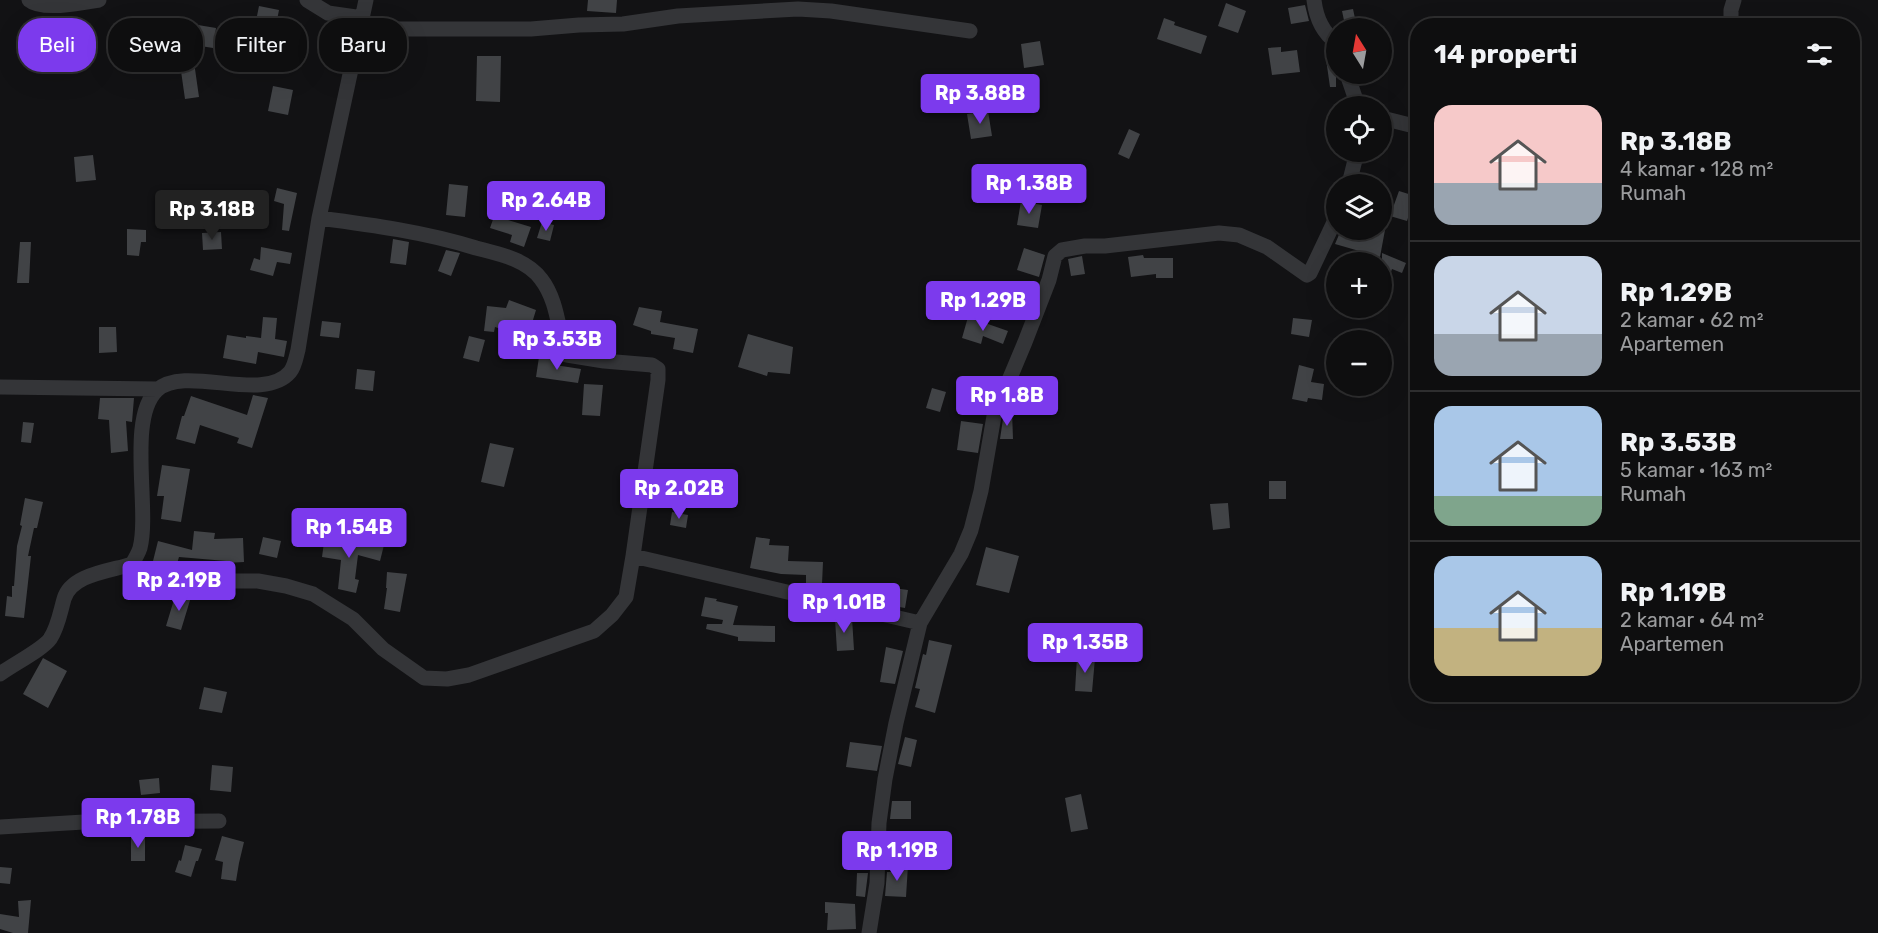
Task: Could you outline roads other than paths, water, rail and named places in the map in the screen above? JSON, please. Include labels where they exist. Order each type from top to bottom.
[{"type":"street","points":[[29,0],[44,5],[99,0]]},
{"type":"street","points":[[307,0],[328,13],[343,18]]},
{"type":"street","points":[[363,18],[366,0]]},
{"type":"street","points":[[1314,0],[1316,13],[1326,33]]},
{"type":"street","points":[[1731,18],[1734,0]]},
{"type":"street","points":[[407,25],[531,29],[623,24],[678,16],[798,9],[831,11],[970,31]]},
{"type":"street","points":[[132,564],[141,546],[141,444],[148,401],[158,389],[170,383],[182,381],[234,385],[267,383],[276,381],[291,371],[298,350],[319,218],[351,72]]},
{"type":"street","points":[[1392,120],[1410,125]]},
{"type":"street","points":[[0,674],[49,641],[70,587],[85,578],[132,564],[161,579],[171,581],[258,581],[313,594],[353,619],[383,649],[424,678],[447,679],[470,675],[594,631],[612,615],[626,597],[658,369],[652,365],[567,355],[547,287],[539,276],[516,260],[410,231],[319,218]]},
{"type":"street","points":[[869,933],[877,883],[879,823],[885,779],[920,623],[961,554],[971,530],[981,491],[994,416],[1025,342],[1055,256],[1062,250],[1085,246],[1105,246],[1219,233],[1239,235],[1268,248],[1307,275],[1326,239]]},
{"type":"street","points":[[0,387],[158,389]]},
{"type":"street","points":[[633,556],[920,623]]},
{"type":"street","points":[[0,827],[84,822],[219,821]]}]
